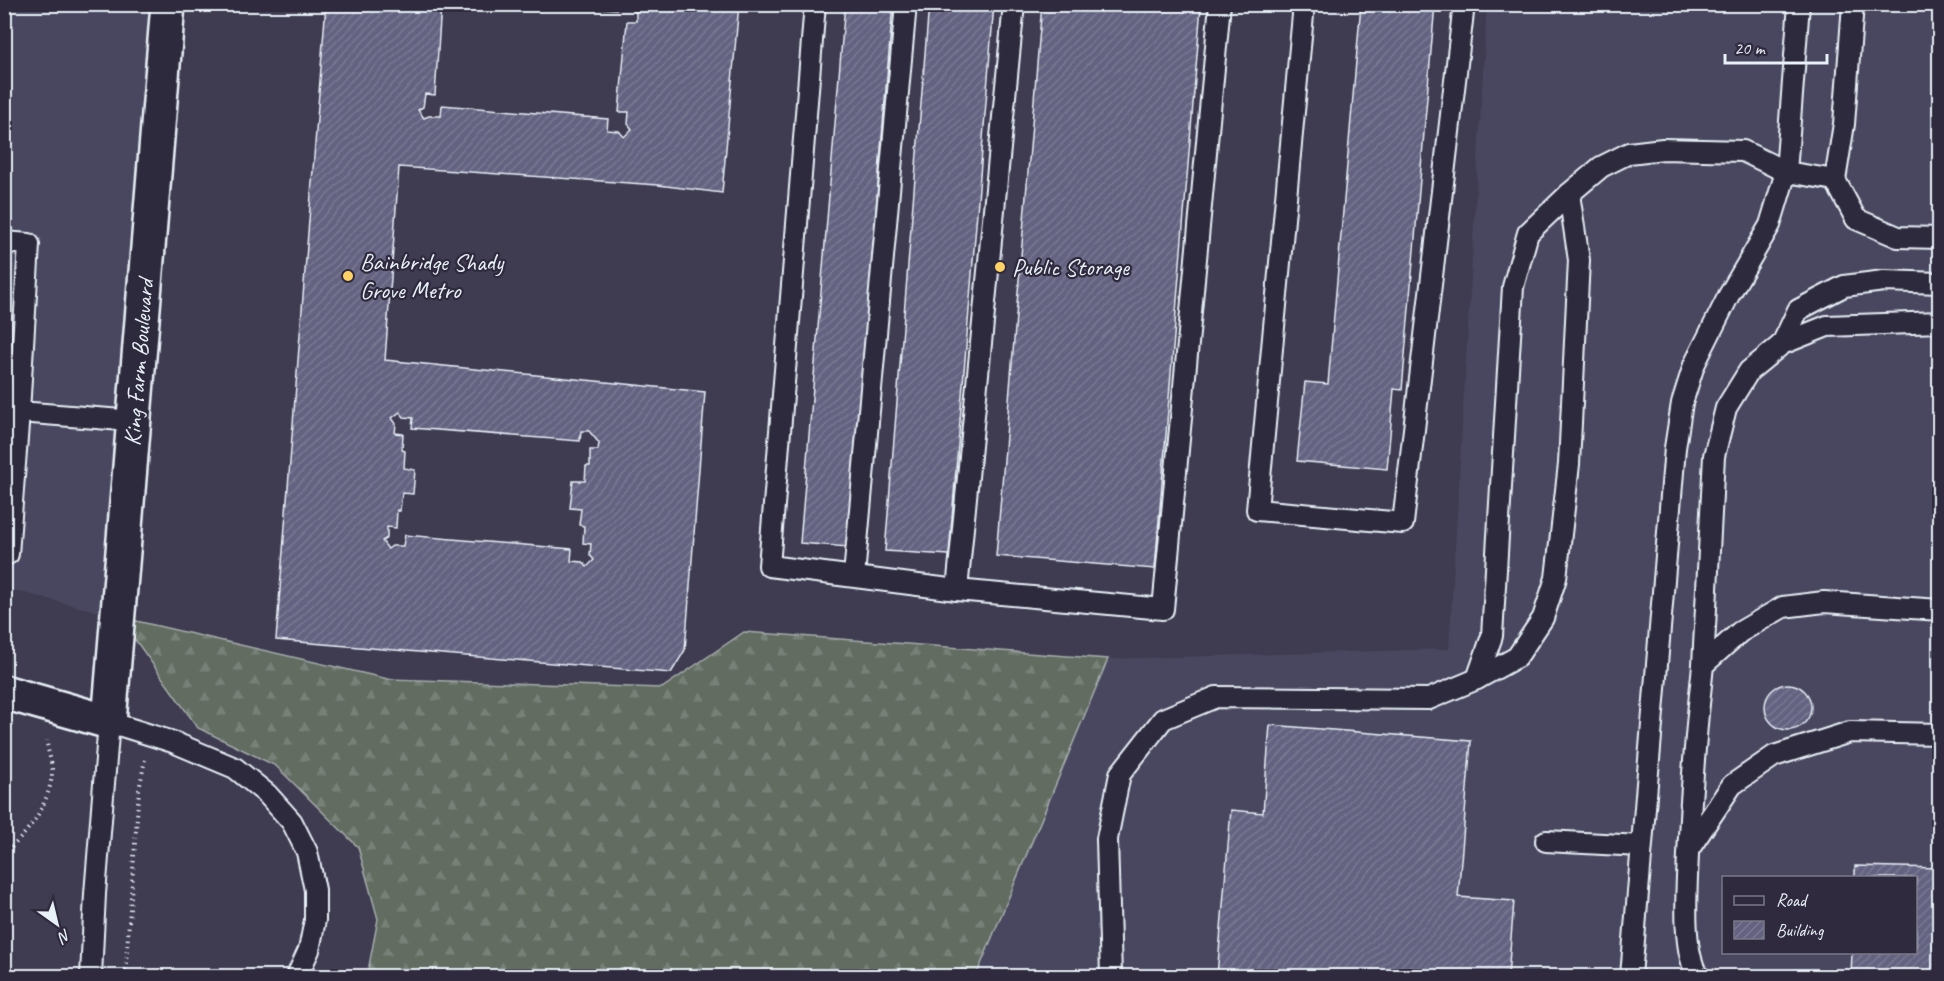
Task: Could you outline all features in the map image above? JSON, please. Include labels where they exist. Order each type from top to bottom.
[{"type":"street","name":"King Farm Boulevard","points":[[109,722],[168,4]]},
{"type":"street","points":[[4,692],[109,722]]},
{"type":"lane","points":[[815,4],[769,566],[957,590],[1162,609],[1220,4]]},
{"type":"lane","points":[[854,576],[906,4]]},
{"type":"lane","points":[[957,590],[1014,4]]},
{"type":"lane","points":[[1304,4],[1257,510],[1402,523],[1464,4]]},
{"type":"lane","points":[[1630,976],[1675,448],[1682,403],[1694,366],[1729,295],[1770,225],[1786,172],[1799,4]]},
{"type":"lane","points":[[1853,4],[1845,124],[1835,180],[1856,219],[1898,237],[1940,238]]},
{"type":"lane","points":[[1476,680],[1492,636],[1513,287],[1528,233],[1601,167],[1629,153],[1663,149],[1743,151],[1786,172],[1835,180]]},
{"type":"lane","points":[[1110,976],[1107,839],[1120,774],[1163,719],[1216,697],[1429,699],[1476,680],[1517,657],[1544,618],[1556,578],[1569,464],[1579,260],[1569,194]]},
{"type":"lane","points":[[4,242],[29,244],[12,411],[8,554],[4,553]]},
{"type":"lane","points":[[1782,344],[1798,310],[1844,286],[1884,281],[1940,283]]},
{"type":"lane","points":[[1698,976],[1693,969],[1685,915],[1690,807],[1702,666],[1714,456],[1726,408],[1749,371],[1782,344],[1827,326],[1940,322]]},
{"type":"lane","points":[[12,411],[135,421]]},
{"type":"lane","points":[[1702,666],[1740,633],[1782,607],[1824,602],[1940,610]]},
{"type":"lane","points":[[91,976],[95,894],[109,722],[173,742],[235,768],[267,794],[292,822],[307,852],[315,890],[315,920],[309,950],[297,976]]},
{"type":"lane","points":[[1688,850],[1732,785],[1774,756],[1850,732],[1940,734]]},
{"type":"lane","points":[[1546,841],[1641,846]]},
{"type":"path","points":[[4,857],[11,846],[28,829],[51,785],[52,768],[47,748],[47,730]]},
{"type":"path","points":[[125,976],[139,790],[145,760]]},
{"type":"shaded area","points":[[1930,4],[1939,6],[1939,976],[972,976],[1108,659],[1449,649],[1487,5]]},
{"type":"shaded area","points":[[4,5],[168,5],[119,617],[5,588]]},
{"type":"green space","points":[[119,617],[388,679],[662,688],[744,632],[1108,659],[976,976],[367,976],[378,919],[358,847],[276,766],[198,728]]},
{"type":"building","name":"Bainbridge Shady Grove Metro","points":[[326,4],[441,5],[435,95],[425,94],[423,107],[418,110],[424,118],[441,116],[442,105],[608,119],[607,130],[619,131],[624,137],[632,129],[628,124],[629,112],[619,112],[627,21],[636,21],[636,13],[630,4],[739,4],[722,193],[658,185],[399,167],[385,360],[705,392],[685,650],[671,673],[276,640]],"holes":[[[400,412],[404,417],[413,418],[412,428],[580,441],[581,431],[589,431],[599,443],[598,450],[590,450],[590,466],[586,466],[585,481],[573,481],[570,508],[581,509],[579,525],[584,526],[583,543],[591,544],[590,555],[594,560],[587,567],[583,562],[571,561],[572,549],[405,535],[403,546],[392,546],[388,549],[382,541],[387,538],[387,527],[396,528],[397,510],[400,511],[402,493],[413,494],[415,470],[404,468],[403,434],[395,433],[396,424],[392,418]]]},
{"type":"building","points":[[547,4],[616,4],[617,9]]},
{"type":"building","points":[[845,4],[893,4],[848,547],[800,543]]},
{"type":"building","points":[[929,4],[994,4],[949,555],[885,551]]},
{"type":"building","points":[[1042,4],[1201,6],[1155,569],[996,556]]},
{"type":"building","points":[[1361,4],[1435,4],[1402,390],[1394,389],[1387,469],[1297,461],[1305,382],[1328,384]]},
{"type":"building","points":[[1788,684],[1804,691],[1811,707],[1804,723],[1788,730],[1772,723],[1765,707],[1772,691]]},
{"type":"building","points":[[1270,725],[1471,741],[1458,897],[1514,901],[1508,976],[1217,976],[1231,810],[1263,813]]},
{"type":"building","points":[[1855,866],[1940,868],[1940,976],[1851,976],[1852,954],[1917,954],[1917,876],[1855,876]]},
{"type":"place","name":"Public Storage","points":[[1000,267]]},
{"type":"place","name":"Bainbridge Shady Grove Metro","points":[[348,276]]}]
